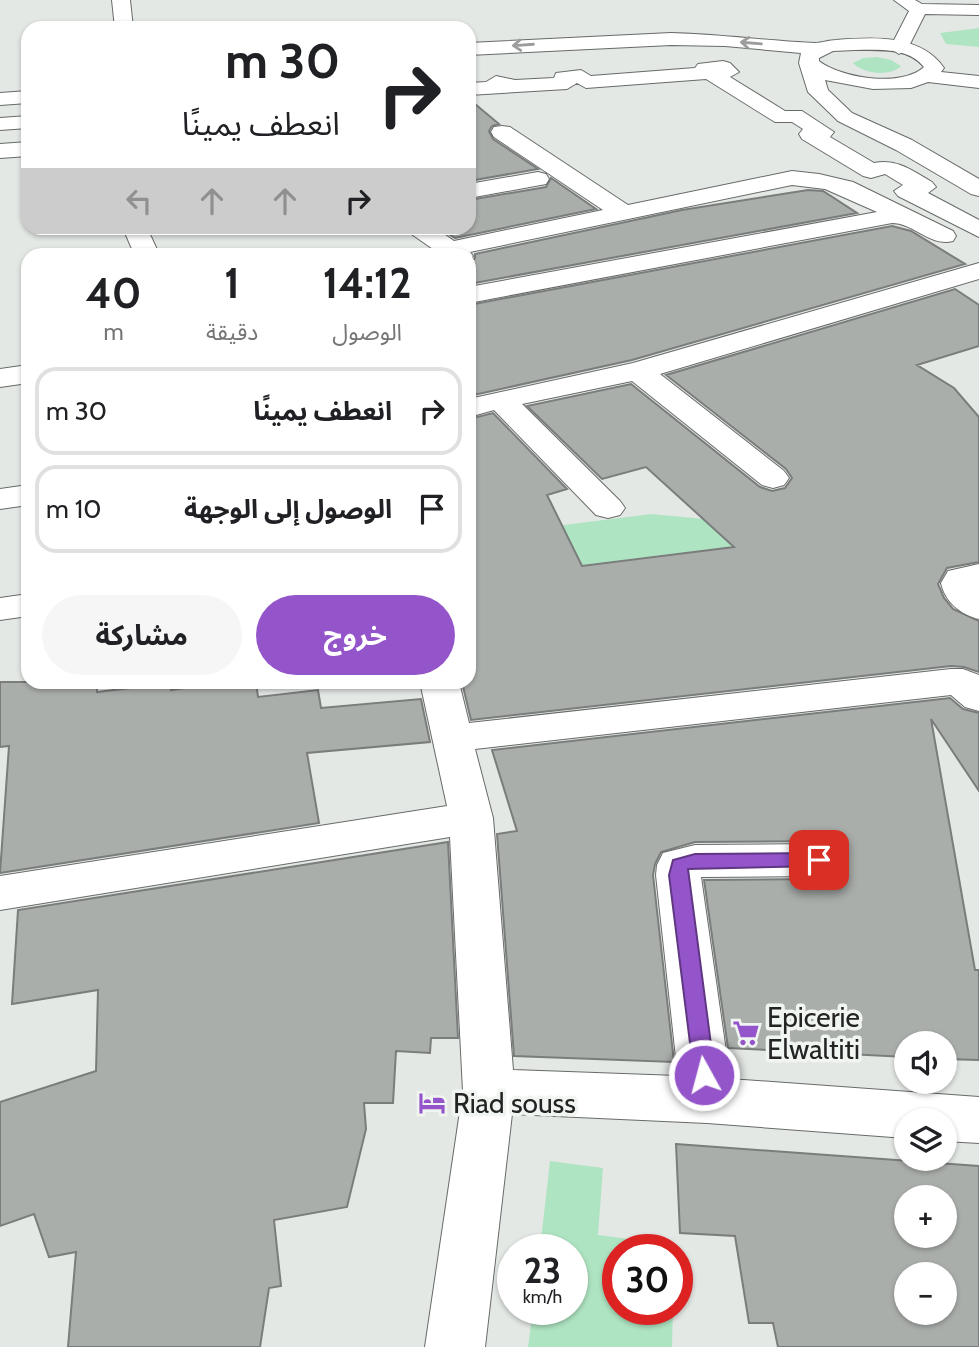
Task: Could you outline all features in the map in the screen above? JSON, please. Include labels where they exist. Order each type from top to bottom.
[{"type":"street","points":[[121,0],[123,21]]},
{"type":"street","points":[[899,48],[914,22],[910,4],[979,10]]},
{"type":"street","points":[[476,49],[671,39],[725,40],[813,60],[842,79],[888,83]]},
{"type":"street","points":[[476,65],[682,52],[813,60],[855,44],[899,48],[928,68],[979,82]]},
{"type":"street","points":[[476,70],[668,59],[711,61],[751,70]]},
{"type":"street","points":[[813,60],[818,92],[845,117],[904,145],[979,189]]},
{"type":"street","points":[[904,145],[877,118],[874,103],[877,93],[888,83],[928,68],[979,66]]},
{"type":"street","points":[[476,89],[499,87],[496,82],[507,82],[510,86],[567,83],[563,77],[572,76],[581,76],[586,82],[710,73],[705,68],[723,67],[729,72],[710,74],[782,118],[795,115],[823,132],[810,134],[871,171],[888,167],[924,187],[906,191],[979,230]]},
{"type":"street","points":[[0,83],[21,82]]},
{"type":"street","points":[[476,102],[538,95]]},
{"type":"street","points":[[797,97],[979,214]]},
{"type":"street","points":[[0,102],[21,100]]},
{"type":"street","points":[[0,124],[21,122]]},
{"type":"street","points":[[502,132],[622,212]]},
{"type":"street","points":[[0,151],[21,150]]},
{"type":"street","points":[[476,252],[622,212],[792,178],[813,178],[866,195],[979,256]]},
{"type":"street","points":[[476,190],[538,179]]},
{"type":"street","points":[[476,294],[900,215]]},
{"type":"street","points":[[429,235],[448,248]]},
{"type":"street","points":[[476,267],[505,288]]},
{"type":"street","points":[[480,401],[638,371],[979,271]]},
{"type":"street","points":[[638,371],[773,478]]},
{"type":"street","points":[[0,378],[21,375]]},
{"type":"street","points":[[480,401],[608,508]]},
{"type":"street","points":[[0,499],[21,496]]},
{"type":"street","points":[[979,575],[961,579],[959,583],[961,592],[979,608]]},
{"type":"street","points":[[0,609],[21,606]]},
{"type":"street","points":[[453,738],[951,682],[963,682],[979,698]]},
{"type":"street","points":[[441,689],[471,818],[489,1091],[455,1347]]},
{"type":"street","points":[[0,893],[471,818]]},
{"type":"street","points":[[707,1100],[678,875],[679,864],[695,861],[819,860]]},
{"type":"street","points":[[489,1091],[707,1100],[979,1120]]},
{"type":"green space","points":[[979,28],[979,47],[946,44],[940,33]]},
{"type":"green space","points":[[863,58],[891,60],[901,66],[891,72],[877,73],[863,70],[853,63]]},
{"type":"green space","points":[[651,514],[726,521],[808,634],[543,667],[493,534]]},
{"type":"green space","points":[[550,1161],[603,1168],[598,1235],[602,1236],[602,1325],[673,1325],[672,1347],[528,1347],[531,1325],[588,1325],[588,1234],[542,1234]]},
{"type":"building","points":[[476,105],[499,124],[492,126],[489,131],[493,139],[538,169],[476,180]]},
{"type":"building","points":[[551,178],[596,209],[476,234],[476,199],[546,187]]},
{"type":"building","points":[[808,190],[823,191],[857,213],[476,283],[476,254],[682,210]]},
{"type":"building","points":[[892,226],[911,231],[965,264],[632,360],[476,394],[476,304]]},
{"type":"building","points":[[955,289],[979,305],[979,346],[917,365],[954,388],[979,417],[979,562],[947,568],[938,584],[953,609],[979,621],[979,672],[951,666],[471,720],[464,689],[476,689],[476,417],[493,413],[567,489],[547,495],[582,566],[734,547],[646,467],[602,479],[527,406],[631,384],[760,487],[772,491],[785,488],[792,478],[786,469],[666,375]]},
{"type":"building","points":[[0,682],[21,682],[21,689],[97,689],[97,692],[122,689],[257,689],[258,697],[318,690],[321,708],[421,699],[430,742],[307,753],[319,823],[0,873],[9,746],[0,747]]},
{"type":"building","points":[[950,698],[963,709],[979,713],[979,791],[931,719],[975,970],[979,970],[979,1060],[957,1059],[957,1031],[894,1031],[894,1056],[728,1048],[704,880],[819,879],[836,875],[843,861],[837,847],[819,841],[695,842],[661,852],[653,875],[674,1062],[514,1056],[497,834],[517,831],[492,750]]},
{"type":"building","points":[[448,842],[458,1038],[431,1038],[430,1053],[396,1051],[393,1103],[364,1103],[366,1129],[347,1207],[274,1220],[281,1286],[269,1288],[260,1347],[68,1347],[76,1252],[49,1257],[34,1214],[0,1226],[0,1102],[96,1071],[98,990],[12,1004],[18,910]]},
{"type":"building","points":[[676,1144],[894,1160],[894,1171],[957,1171],[957,1164],[979,1166],[979,1347],[778,1347],[773,1323],[749,1323],[735,1236],[680,1233]]},
{"type":"place","name":"Epicerie Elwaltiti","points":[[746,1033]]},
{"type":"place","name":"Riad souss","points":[[432,1103]]},
{"type":"route","points":[[704,1075],[678,875],[679,864],[695,861],[819,860]]}]
